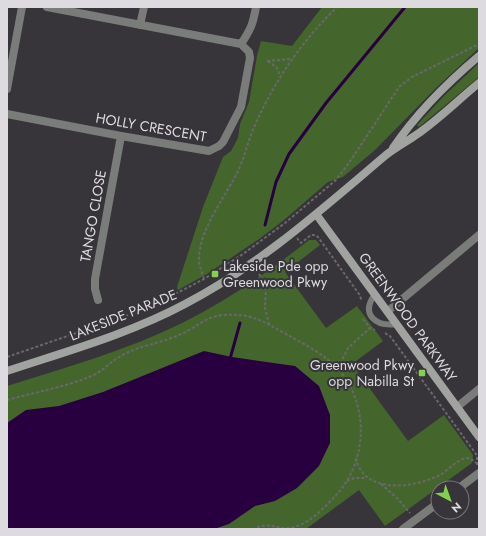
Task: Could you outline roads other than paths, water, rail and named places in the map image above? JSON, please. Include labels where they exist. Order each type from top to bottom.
[{"type":"street","points":[[7,89],[22,7]]},
{"type":"street","points":[[47,7],[241,44],[253,26],[256,7]]},
{"type":"street","points":[[140,25],[144,7]]},
{"type":"street","name":"HOLLY CRESCENT","points":[[7,114],[203,151],[214,150],[220,146],[236,118],[244,95],[250,58],[246,47],[241,44]]},
{"type":"street","name":"LAKESIDE PARADE","points":[[392,151],[418,115],[450,82],[479,56]]},
{"type":"street","name":"LAKESIDE PARADE","points":[[7,370],[128,330],[184,305],[247,268],[316,214],[392,151],[417,135],[479,83]]},
{"type":"street","name":"TANGO CLOSE","points":[[98,300],[95,289],[95,279],[121,136]]},
{"type":"street","name":"GREENWOOD PARKWAY","points":[[316,214],[398,324],[479,437]]},
{"type":"street","points":[[388,311],[479,235]]},
{"type":"street","points":[[458,407],[479,389]]},
{"type":"street","points":[[468,480],[479,470]]},
{"type":"street","points":[[403,529],[430,509]]},
{"type":"lane","points":[[376,294],[370,304],[369,310],[375,322],[384,325],[398,324]]},
{"type":"waterway","points":[[265,225],[276,182],[289,154],[326,103],[405,7]]},
{"type":"waterway","points":[[230,359],[240,323]]},
{"type":"place","name":"Lakeside Pde opp Greenwood Pkwy","points":[[215,274]]},
{"type":"place","name":"Greenwood Pkwy opp Nabilla St","points":[[422,373]]}]
